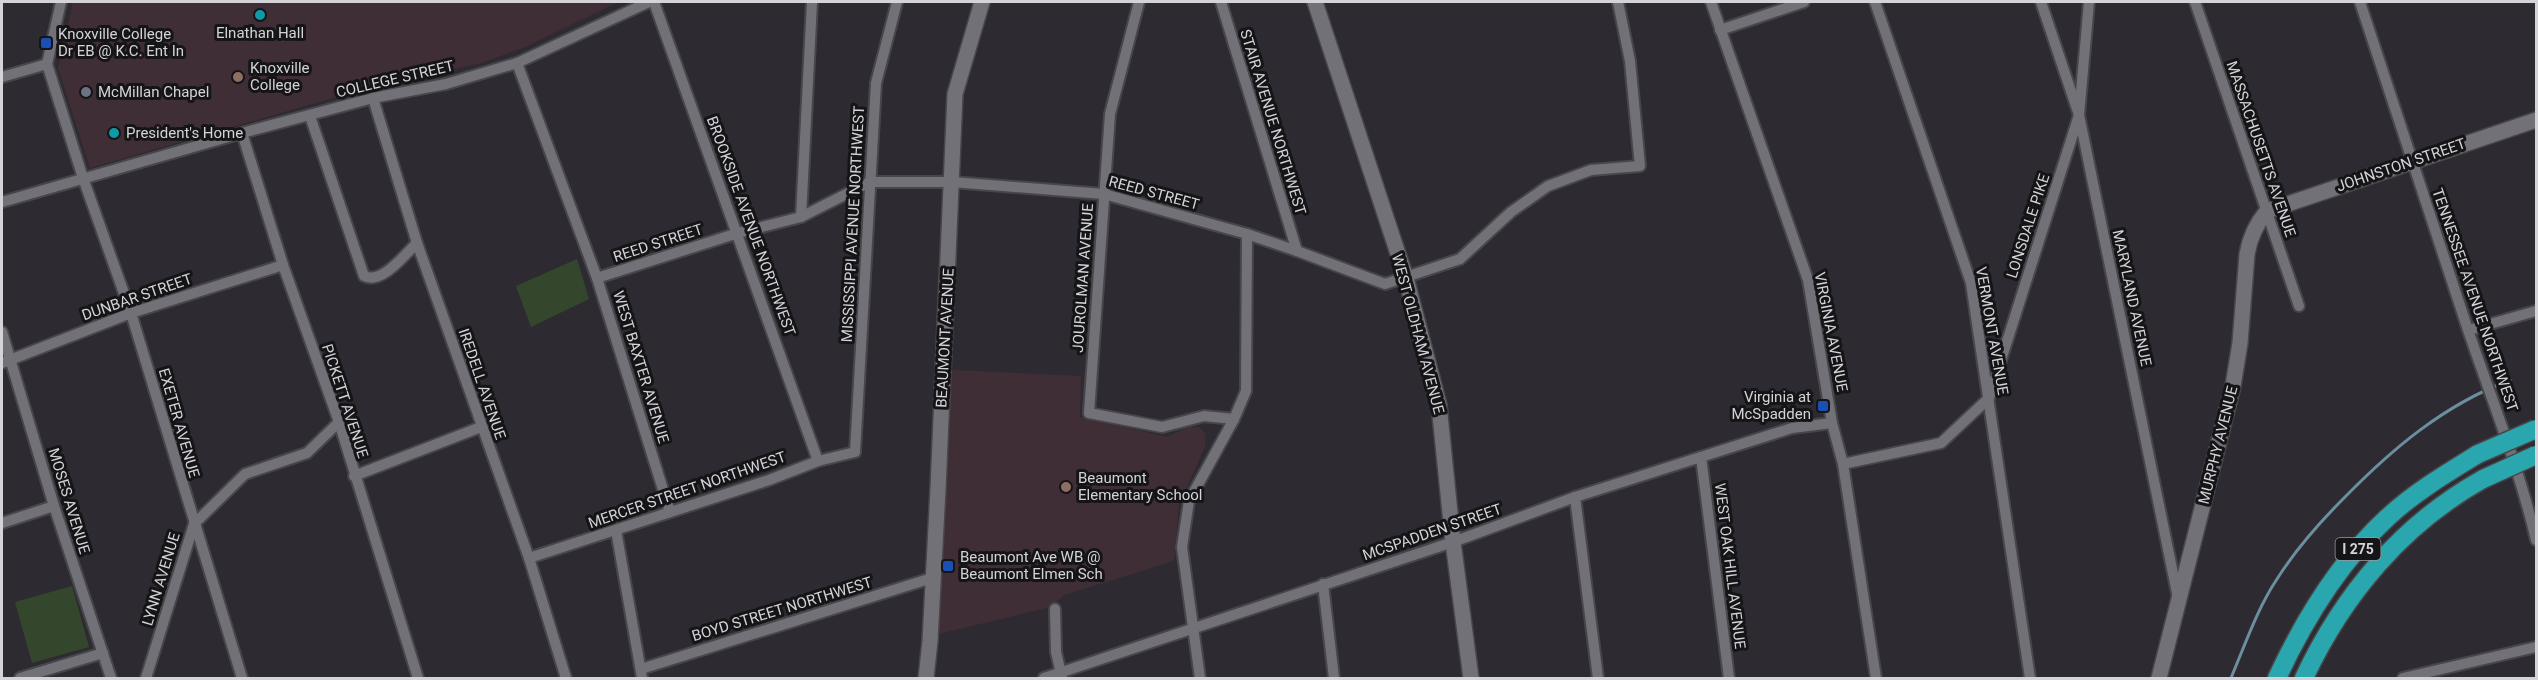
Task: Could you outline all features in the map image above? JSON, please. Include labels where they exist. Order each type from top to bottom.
[{"type":"highway","name":"I 275","points":[[2277,678],[2315,606],[2354,552],[2388,517],[2442,476],[2478,454],[2536,429]]},
{"type":"highway","name":"I 275","points":[[2304,678],[2322,639],[2362,581],[2408,532],[2438,506],[2483,479],[2536,455]]},
{"type":"street","points":[[2,77],[47,64],[61,2]]},
{"type":"street","name":"COLLEGE STREET","points":[[2,202],[242,133],[373,98],[446,84],[517,63],[649,2]]},
{"type":"street","name":"BROOKSIDE AVENUE NORTHWEST","points":[[654,2],[818,461]]},
{"type":"street","points":[[801,217],[812,2]]},
{"type":"street","name":"MISSISSIPPI AVENUE NORTHWEST","points":[[855,452],[876,82],[897,2]]},
{"type":"street","name":"BEAUMONT AVENUE","points":[[926,678],[930,641],[955,94],[982,2]]},
{"type":"street","name":"JOUROLMAN AVENUE","points":[[1139,2],[1110,114],[1089,413],[1162,427],[1204,416],[1234,419]]},
{"type":"street","name":"STAIR AVENUE NORTHWEST","points":[[1221,2],[1298,251]]},
{"type":"street","name":"WEST OLDHAM AVENUE","points":[[1315,2],[1406,278],[1439,405],[1471,678]]},
{"type":"street","name":"REED STREET","points":[[597,278],[738,233],[801,217],[870,182],[952,182],[1104,194],[1246,234],[1385,284],[1460,259],[1511,212],[1548,186],[1591,170],[1640,166],[1630,61],[1618,2]]},
{"type":"street","name":"VIRGINIA AVENUE","points":[[1711,2],[1808,280],[1832,423],[1843,464],[1876,678]]},
{"type":"street","points":[[1720,30],[1804,2]]},
{"type":"street","name":"VERMONT AVENUE","points":[[1875,2],[1971,283],[2030,678]]},
{"type":"street","name":"MARYLAND AVENUE","points":[[2041,2],[2079,116],[2179,604]]},
{"type":"street","name":"LONSDALE PIKE","points":[[1843,464],[1941,443],[1989,398],[2079,116],[2089,2]]},
{"type":"street","name":"MASSACHUSETTS AVENUE","points":[[2195,2],[2299,306]]},
{"type":"street","name":"TENNESSEE AVENUE NORTHWEST","points":[[2360,2],[2495,402],[2528,505],[2536,540]]},
{"type":"street","name":"WEST BAXTER AVENUE","points":[[517,63],[597,278],[670,512]]},
{"type":"street","name":"EXETER AVENUE","points":[[47,64],[83,178],[131,313],[242,678]]},
{"type":"street","name":"IREDELL AVENUE","points":[[373,98],[417,243],[481,427],[530,558],[566,678]]},
{"type":"street","points":[[310,116],[364,276],[369,278],[381,276],[417,243]]},
{"type":"street","name":"JOHNSTON STREET","points":[[2267,211],[2536,120]]},
{"type":"street","name":"PICKETT AVENUE","points":[[242,133],[283,265],[339,422],[418,678]]},
{"type":"street","name":"MURPHY AVENUE","points":[[2159,678],[2233,386],[2250,240],[2258,222],[2267,211]]},
{"type":"street","points":[[1200,678],[1182,547],[1189,501],[1234,419],[1245,391],[1246,234]]},
{"type":"street","name":"DUNBAR STREET","points":[[6,361],[131,313],[283,265]]},
{"type":"street","points":[[2469,330],[2536,311]]},
{"type":"street","name":"MOSES AVENUE","points":[[2,332],[6,361],[111,678]]},
{"type":"street","name":"LYNN AVENUE","points":[[146,678],[194,524],[245,474],[308,453],[339,422]]},
{"type":"street","name":"MCSPADDEN STREET","points":[[1044,678],[1062,676],[1194,628],[1701,457],[1792,428],[1832,423]]},
{"type":"street","points":[[354,476],[481,427]]},
{"type":"street","name":"MERCER STREET NORTHWEST","points":[[530,558],[769,480],[818,461],[855,452]]},
{"type":"street","name":"WEST OAK HILL AVENUE","points":[[1701,457],[1729,678]]},
{"type":"street","points":[[1575,498],[1598,678]]},
{"type":"street","points":[[2,523],[54,506]]},
{"type":"street","points":[[616,530],[641,674]]},
{"type":"street","name":"BOYD STREET NORTHWEST","points":[[641,674],[932,578]]},
{"type":"street","points":[[1323,584],[1334,678]]},
{"type":"street","points":[[1055,609],[1056,652],[1062,676]]},
{"type":"street","points":[[2403,678],[2536,647]]},
{"type":"street","points":[[20,678],[103,653]]},
{"type":"shaded area","name":"Knoxville College","points":[[73,2],[618,2],[525,47],[481,63],[374,86],[90,168],[58,68]]},
{"type":"shaded area","name":"Beaumont Elementary School","points":[[952,370],[1081,376],[1080,417],[1167,437],[1187,427],[1199,427],[1206,434],[1205,447],[1179,504],[1174,561],[1064,595],[1051,607],[938,634]]},
{"type":"green space","points":[[577,259],[589,299],[531,327],[516,286]]},
{"type":"green space","points":[[72,586],[89,647],[32,663],[15,602]]},
{"type":"waterway","points":[[2231,678],[2263,602],[2292,557],[2326,517],[2381,462],[2441,415],[2486,390],[2510,380]]},
{"type":"place","name":"Elnathan Hall","points":[[260,15]]},
{"type":"place","name":"Knoxville College Dr EB @ K.C. Ent In","points":[[46,43]]},
{"type":"place","name":"Knoxville College","points":[[238,77]]},
{"type":"place","name":"McMillan Chapel","points":[[86,92]]},
{"type":"place","name":"President's Home","points":[[114,133]]},
{"type":"place","name":"Virginia at McSpadden","points":[[1823,406]]},
{"type":"place","name":"Beaumont Elementary School","points":[[1066,487]]},
{"type":"place","name":"Beaumont Ave WB @ Beaumont Elmen Sch","points":[[948,566]]}]
